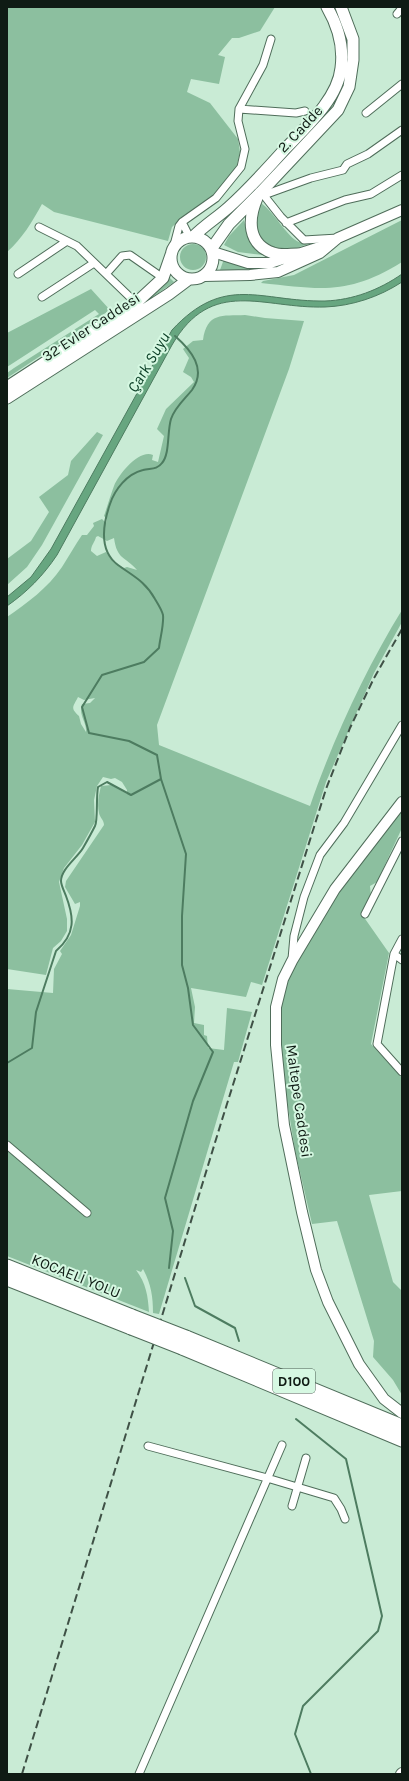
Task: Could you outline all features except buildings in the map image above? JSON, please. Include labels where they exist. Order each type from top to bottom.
[{"type":"highway","name":"KOCAELİ YOLU","points":[[7,1266],[132,1322]]},
{"type":"highway","name":"D100","points":[[7,1279],[132,1322],[402,1426]]},
{"type":"highway","name":"D100","points":[[184,1343],[402,1440]]},
{"type":"main road","name":"2. Cadde","points":[[192,236],[214,220],[259,178],[319,112],[334,90],[341,70],[342,51],[337,25],[327,7]]},
{"type":"main road","name":"2. Cadde","points":[[213,250],[229,224],[261,194],[338,110],[348,87],[353,60],[353,39],[341,7]]},
{"type":"main road","points":[[261,194],[253,207],[250,221],[255,239],[262,247],[274,253],[298,254]]},
{"type":"main road","points":[[192,236],[202,238],[213,250],[212,266],[204,276],[189,279],[183,277],[173,268],[172,252],[182,238],[192,236]]},
{"type":"main road","name":"32 Evler Caddesi","points":[[7,386],[136,303],[163,278],[172,252]]},
{"type":"main road","name":"32 Evler Caddesi","points":[[7,398],[170,294],[189,279]]},
{"type":"street","points":[[397,14],[402,8]]},
{"type":"street","points":[[172,252],[179,226],[182,222],[216,198],[241,167],[245,149],[238,122],[239,109],[263,65],[271,40]]},
{"type":"street","points":[[366,112],[402,84]]},
{"type":"street","points":[[239,109],[296,113],[305,112]]},
{"type":"street","points":[[335,241],[304,240],[286,223],[261,194],[311,178],[343,170],[347,164],[368,154],[402,130]]},
{"type":"street","points":[[286,223],[345,200],[371,194],[402,175]]},
{"type":"street","points":[[213,250],[248,263],[270,263],[335,241],[402,210]]},
{"type":"street","points":[[182,222],[192,236]]},
{"type":"street","points":[[39,227],[77,246],[136,303]]},
{"type":"street","points":[[18,274],[67,241]]},
{"type":"street","points":[[204,276],[250,275],[278,272],[320,253],[335,241]]},
{"type":"street","points":[[106,274],[122,256],[130,255],[163,278]]},
{"type":"street","points":[[42,296],[94,263]]},
{"type":"street","points":[[292,961],[295,930],[304,897],[320,855],[344,822],[402,725]]},
{"type":"street","name":"Maltepe Caddesi","points":[[402,802],[335,889],[292,961],[283,979],[276,1007],[276,1045],[284,1125],[316,1270],[328,1302],[344,1337],[359,1364],[377,1390],[392,1406],[402,1413]]},
{"type":"street","points":[[365,914],[402,841]]},
{"type":"street","points":[[402,939],[394,954],[377,1044],[402,1072]]},
{"type":"street","points":[[394,954],[402,960]]},
{"type":"street","points":[[7,1145],[87,1213]]},
{"type":"street","points":[[139,1774],[282,1445]]},
{"type":"street","points":[[148,1446],[267,1478],[334,1498],[342,1509],[345,1519]]},
{"type":"street","points":[[292,1506],[306,1458]]},
{"type":"shaded area","points":[[7,7],[275,7],[260,31],[239,38],[232,38],[218,55],[225,57],[219,84],[191,79],[187,92],[210,103],[238,139],[240,152],[235,173],[210,199],[185,215],[172,227],[168,241],[54,212],[42,204],[22,236],[7,252]]},
{"type":"shaded area","points":[[261,203],[271,212],[295,240],[308,244],[288,251],[281,251],[262,241],[254,228],[257,207]]},
{"type":"shaded area","points":[[244,220],[248,238],[263,255],[238,252],[224,245],[229,236]]},
{"type":"shaded area","points":[[402,220],[402,262],[383,273],[349,285],[333,288],[301,287],[261,283],[263,281],[294,275]]},
{"type":"shaded area","points":[[193,244],[202,248],[206,257],[202,266],[193,270],[184,266],[180,257],[184,248]]},
{"type":"shaded area","points":[[224,259],[299,259],[269,268],[251,270],[220,270]]},
{"type":"shaded area","points":[[402,274],[402,282],[384,292],[365,300],[345,305],[325,307],[240,301],[222,303],[204,310],[188,324],[172,345],[57,555],[34,583],[7,606],[7,597],[31,577],[51,549],[172,330],[191,312],[209,302],[227,296],[244,294],[302,300],[325,301],[346,299],[384,285]]},
{"type":"shaded area","points":[[169,277],[174,282],[130,313]]},
{"type":"shaded area","points":[[91,289],[110,310],[7,378],[7,373],[14,368],[99,314],[95,310],[7,367],[7,333]]},
{"type":"shaded area","points":[[245,315],[304,321],[289,369],[157,725],[159,745],[310,806],[339,731],[376,656],[402,610],[402,622],[374,673],[326,782],[262,985],[251,982],[246,997],[191,988],[195,1007],[194,1023],[204,1025],[204,1035],[207,1036],[208,1048],[224,1050],[227,1008],[252,1012],[238,1062],[234,1062],[159,1314],[153,1313],[151,1290],[143,1269],[141,1272],[136,1270],[146,1290],[149,1312],[7,1256],[7,989],[53,993],[54,969],[62,954],[60,951],[71,935],[80,906],[80,902],[75,904],[65,887],[66,881],[104,825],[98,810],[98,799],[101,786],[111,785],[127,794],[127,790],[122,782],[115,778],[111,779],[103,777],[97,786],[94,800],[95,822],[82,845],[64,868],[59,882],[67,919],[67,931],[61,941],[53,948],[46,975],[7,969],[7,617],[30,601],[50,582],[62,567],[82,535],[87,535],[94,526],[93,523],[102,519],[106,523],[107,519],[104,516],[114,486],[125,469],[136,459],[148,454],[153,455],[152,460],[158,462],[164,436],[157,429],[166,409],[194,382],[191,377],[183,372],[189,358],[183,349],[193,341],[203,340],[208,324],[217,317]],"holes":[[[98,536],[107,541],[114,538],[119,554],[137,570],[127,567],[124,568],[114,563],[106,552],[97,556],[91,551],[96,537]],[[78,697],[84,700],[95,698],[90,703],[82,704],[81,712],[86,732],[81,724],[79,716],[73,709]]]},
{"type":"shaded area","points":[[97,432],[103,435],[42,545],[27,567],[7,585],[7,559],[31,541],[49,512],[39,497],[68,475],[71,461]]},
{"type":"shaded area","points":[[402,807],[402,828],[377,882],[370,886],[371,896],[361,913],[389,953],[371,1044],[402,1078],[402,1191],[369,1195],[393,1282],[402,1291],[402,1395],[393,1380],[373,1357],[374,1341],[337,1221],[312,1224],[295,1150],[278,1042],[282,992],[293,963],[318,920]]},
{"type":"waterway","name":"Çark Suyu","points":[[169,1268],[173,1231],[165,1198],[193,1101],[213,1052],[193,1025],[188,988],[182,965],[182,916],[186,854],[161,779],[157,755],[129,741],[89,733],[82,707],[102,675],[144,662],[159,648],[163,619],[161,609],[143,583],[118,565],[107,552],[104,528],[112,498],[122,483],[137,472],[158,467],[165,459],[171,419],[177,407],[192,390],[196,382],[198,375],[195,360],[187,347],[175,336]]},
{"type":"waterway","points":[[7,1063],[32,1048],[36,1012],[56,951],[67,938],[72,925],[71,911],[61,881],[62,877],[66,868],[83,848],[95,826],[98,787],[107,782],[131,795],[161,779]]},
{"type":"waterway","points":[[185,1278],[195,1306],[235,1328],[239,1341]]},
{"type":"waterway","points":[[296,1419],[346,1459],[382,1616],[378,1631],[303,1706],[295,1734],[311,1774]]},
{"type":"railway","points":[[22,1774],[221,1123],[326,789],[350,728],[374,678],[402,629]]}]
